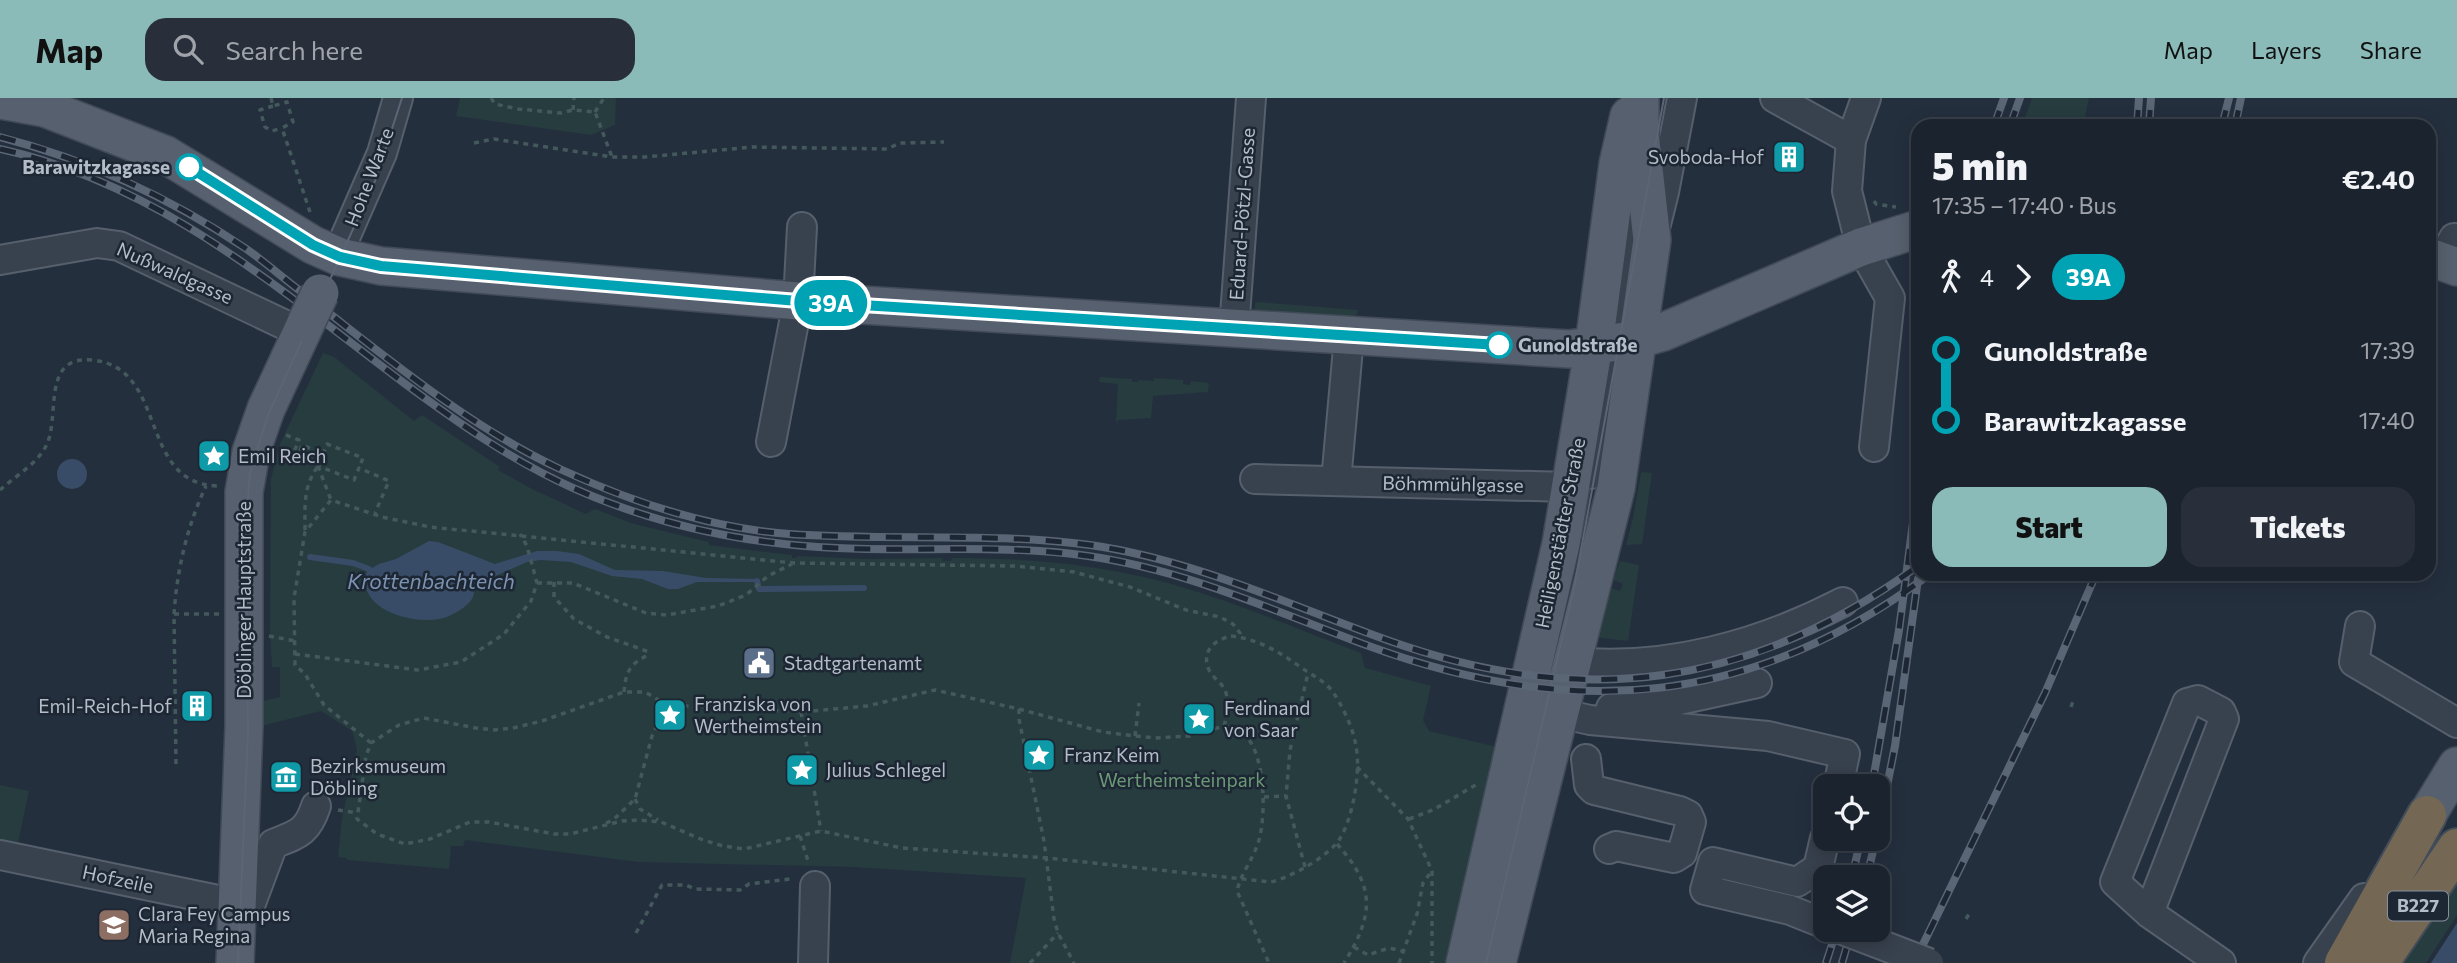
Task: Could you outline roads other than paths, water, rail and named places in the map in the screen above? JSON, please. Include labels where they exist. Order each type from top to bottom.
[{"type":"highway","points":[[2344,963],[2427,815]]},
{"type":"highway","name":"B227","points":[[2379,963],[2457,848]]},
{"type":"main road","name":"Heiligenstädter Straße","points":[[1465,963],[1541,709],[1572,662],[1616,488],[1618,164],[1633,98]]},
{"type":"main road","name":"Heiligenstädter Straße","points":[[1497,963],[1541,709],[1569,487],[1652,240],[1644,175],[1640,98]]},
{"type":"main road","points":[[0,100],[45,108],[166,155],[313,245],[337,256],[381,266],[798,301],[1349,337],[1569,349],[1616,342],[1690,322],[1861,247],[1910,219]]},
{"type":"main road","name":"Döblinger Hauptstraße","points":[[235,963],[244,726],[244,492],[251,452],[266,409],[337,256]]},
{"type":"main road","points":[[2427,815],[2457,766]]},
{"type":"street","name":"Hohe Warte","points":[[337,256],[382,153],[398,98]]},
{"type":"street","name":"Eduard-Pötzl-Gasse","points":[[1234,329],[1251,98]]},
{"type":"street","points":[[1481,963],[1573,572],[1659,98]]},
{"type":"street","name":"Heiligenstädter Straße","points":[[1652,240],[1682,98]]},
{"type":"street","points":[[1774,98],[1851,141]]},
{"type":"street","points":[[1866,98],[1851,141],[1847,191],[1861,247],[1890,298],[1874,447]]},
{"type":"street","points":[[771,442],[798,301],[802,227]]},
{"type":"street","name":"Nußwaldgasse","points":[[0,260],[97,243],[119,246],[183,274],[310,316]]},
{"type":"street","points":[[1336,481],[1349,337]]},
{"type":"street","name":"Böhmmühlgasse","points":[[1255,479],[1569,487]]},
{"type":"street","points":[[1572,662],[1640,664],[1688,657],[1760,638],[1843,602]]},
{"type":"street","points":[[2360,626],[2354,662],[2457,723]]},
{"type":"street","points":[[1541,709],[1665,704],[1757,683]]},
{"type":"street","points":[[2149,913],[2224,719],[2221,712],[2197,700],[2187,703],[2115,879],[2117,886],[2149,913],[2221,963]]},
{"type":"street","points":[[1541,709],[1590,720],[1768,736],[1845,754],[1841,774]]},
{"type":"street","points":[[1586,759],[1589,785],[1594,790],[1680,811],[1688,815],[1691,822],[1682,853],[1674,858],[1616,846],[1609,849]]},
{"type":"street","points":[[237,904],[251,903],[273,844],[303,832],[312,821],[316,806]]},
{"type":"street","points":[[2318,963],[2335,936],[2427,815]]},
{"type":"street","name":"Hofzeile","points":[[0,855],[237,904]]},
{"type":"street","points":[[1813,871],[1797,882],[1713,862],[1705,890],[1790,910],[1813,919]]},
{"type":"street","points":[[805,878],[813,963]]},
{"type":"street","points":[[1874,942],[1929,963]]},
{"type":"water","points":[[72,459],[82,464],[87,474],[82,484],[72,489],[62,484],[57,474],[62,464]]},
{"type":"water","name":"Krottenbachteich","points":[[429,541],[495,564],[537,551],[557,551],[579,554],[615,570],[663,571],[706,578],[759,579],[756,582],[697,582],[678,589],[668,589],[642,579],[612,576],[571,562],[541,560],[527,562],[480,583],[469,603],[447,617],[421,620],[392,613],[379,606],[370,596],[366,585],[367,571]]},
{"type":"water","points":[[2457,923],[2457,963],[2431,963]]},
{"type":"waterway","points":[[310,557],[353,563],[369,569]]},
{"type":"waterway","points":[[757,581],[759,589],[864,588]]},
{"type":"tram line","points":[[238,963],[248,733],[246,522],[250,473],[268,415],[375,181],[402,98]]},
{"type":"tram line","points":[[1486,963],[1574,588],[1664,98]]},
{"type":"railway","points":[[1996,119],[2004,98]]},
{"type":"railway","points":[[2012,119],[2020,98]]},
{"type":"railway","points":[[2138,119],[2139,98]]},
{"type":"railway","points":[[2150,119],[2151,98]]},
{"type":"railway","points":[[2224,119],[2229,98]]},
{"type":"railway","points":[[2236,119],[2241,98]]},
{"type":"railway","points":[[0,137],[97,169],[187,212],[252,253],[427,388],[525,451],[615,492],[672,512],[730,526],[789,534],[1015,539],[1090,545],[1129,552],[1204,572],[1387,640],[1459,662],[1529,675],[1596,680],[1663,675],[1728,661],[1792,639],[1855,607],[1911,571]]},
{"type":"railway","points":[[0,149],[58,165],[113,187],[165,213],[263,276],[444,412],[528,466],[604,501],[702,530],[803,546],[1025,550],[1124,562],[1195,581],[1366,645],[1442,669],[1516,685],[1588,691],[1658,688],[1728,675],[1796,652],[1863,618],[1919,581]]},
{"type":"railway","points":[[1874,774],[1899,630],[1911,538]]},
{"type":"railway","points":[[1889,774],[1918,581]]},
{"type":"railway","points":[[1914,963],[2045,693],[2093,581]]},
{"type":"railway","points":[[1855,865],[1858,851]]},
{"type":"railway","points":[[1870,865],[1873,851]]},
{"type":"railway","points":[[1826,963],[1833,942]]},
{"type":"railway","points":[[1842,963],[1848,942]]},
{"type":"place","name":"Svoboda-Hof","points":[[1789,157]]},
{"type":"place","name":"Barawitzkagasse","points":[[189,167]]},
{"type":"place","name":"Gunoldstraße","points":[[1499,345]]},
{"type":"place","name":"Emil Reich","points":[[214,456]]},
{"type":"place","name":"Stadtgartenamt","points":[[759,663]]},
{"type":"place","name":"Emil-Reich-Hof","points":[[197,706]]},
{"type":"place","name":"Franziska von Wertheimstein","points":[[670,715]]},
{"type":"place","name":"Ferdinand von Saar","points":[[1199,719]]},
{"type":"place","name":"Franz Keim","points":[[1039,755]]},
{"type":"place","name":"Julius Schlegel","points":[[802,770]]},
{"type":"place","name":"Bezirksmuseum Döbling","points":[[286,777]]},
{"type":"place","name":"Clara Fey Campus Maria Regina","points":[[114,925]]},
{"type":"park label","name":"Wertheimsteinpark","points":[[1182,780]]}]
